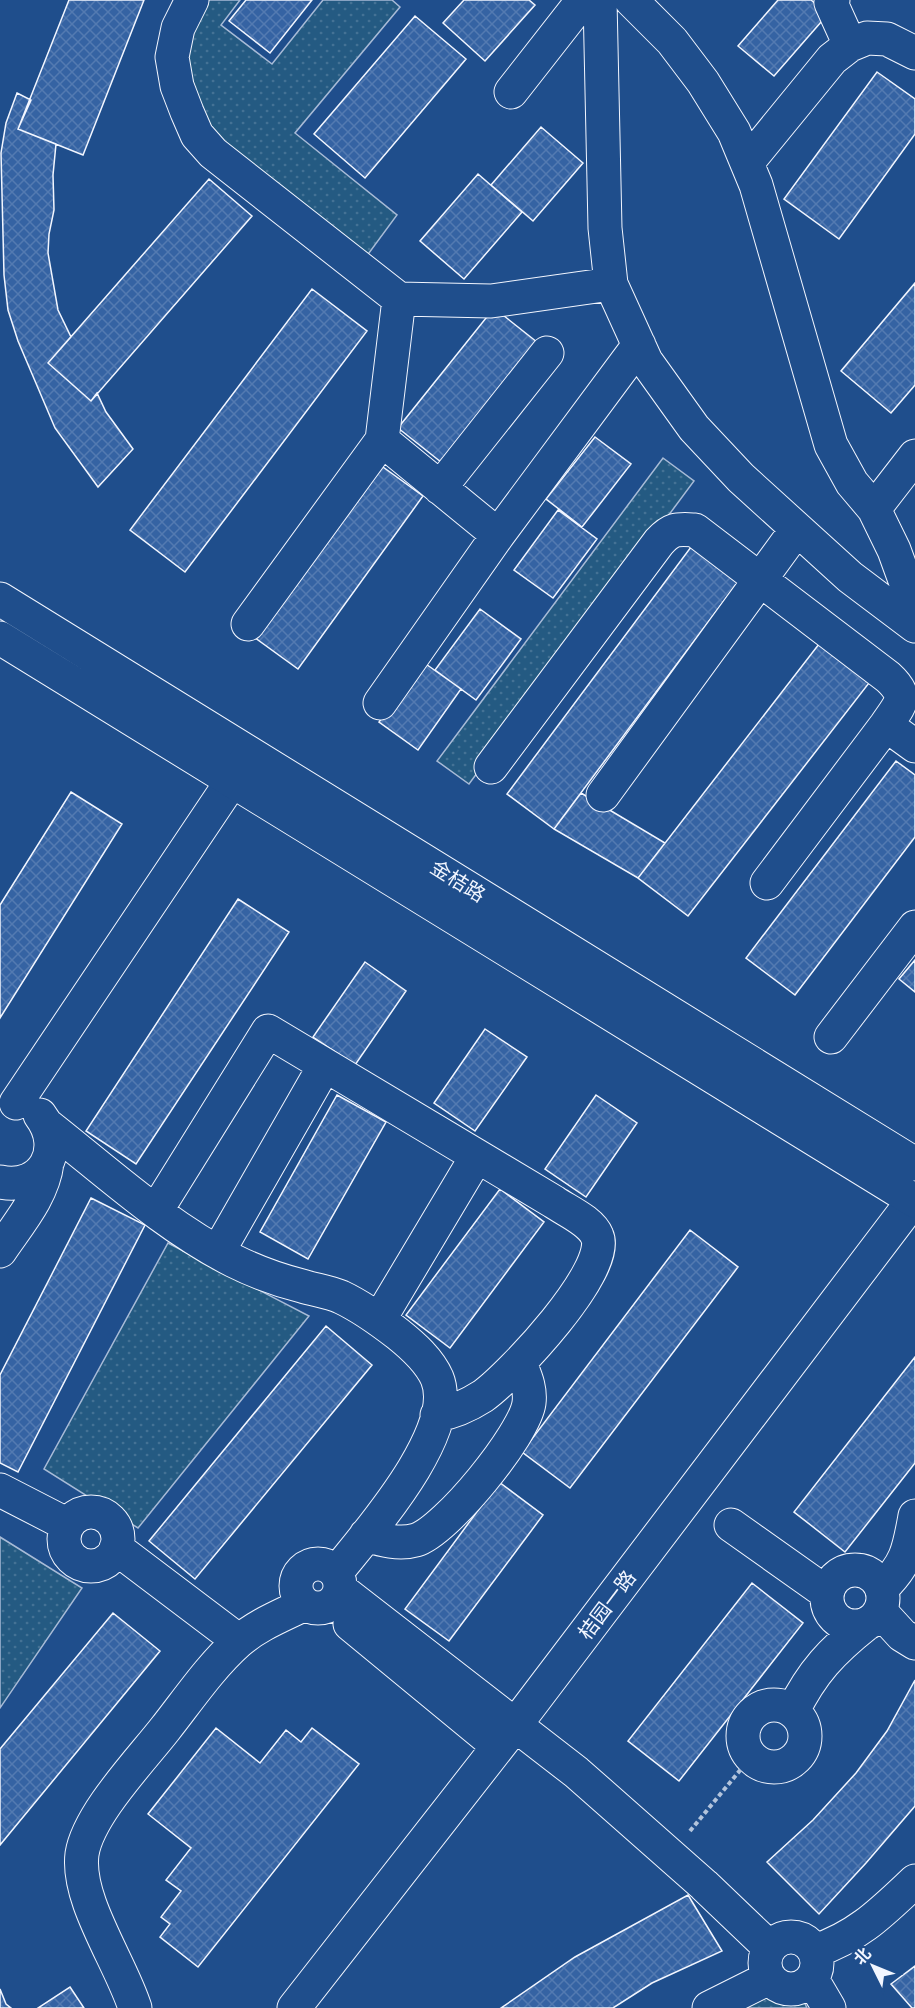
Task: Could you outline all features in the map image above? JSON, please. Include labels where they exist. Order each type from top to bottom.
[{"type":"street","points":[[192,0],[178,28],[172,57],[177,86],[197,135],[213,153],[399,299],[491,301],[611,284]]},
{"type":"street","points":[[511,92],[584,0]]},
{"type":"street","points":[[600,0],[604,228],[611,284],[646,361],[694,428],[741,478],[850,577],[915,626]]},
{"type":"street","points":[[631,0],[672,41],[703,82],[734,132],[756,185],[831,445],[852,483],[874,509],[894,550],[915,608]]},
{"type":"street","points":[[831,1],[850,45]]},
{"type":"street","points":[[747,163],[832,59],[850,45],[867,38],[887,39],[915,53]]},
{"type":"street","points":[[248,624],[382,440],[399,299]]},
{"type":"street","points":[[380,703],[498,535],[639,345]]},
{"type":"street","points":[[440,488],[547,353]]},
{"type":"street","points":[[382,440],[498,535]]},
{"type":"street","points":[[874,509],[915,456]]},
{"type":"street","points":[[491,767],[667,533],[678,529],[695,530],[898,687],[902,698],[900,705],[886,725],[767,883]]},
{"type":"street","points":[[603,795],[797,529]]},
{"type":"street","name":"金桔路","points":[[0,599],[915,1164]]},
{"type":"street","points":[[0,638],[914,1200]]},
{"type":"street","points":[[886,725],[915,746]]},
{"type":"street","points":[[0,1251],[40,1191],[51,1151],[52,1138],[39,1114],[29,1107],[8,1105],[232,781]]},
{"type":"street","points":[[831,1037],[915,927]]},
{"type":"street","points":[[156,1211],[268,1031],[477,1156],[590,1227],[598,1236],[599,1247],[589,1274],[548,1331],[520,1363],[484,1395],[450,1413],[437,1415]]},
{"type":"street","points":[[218,1252],[325,1065]]},
{"type":"street","points":[[47,1125],[173,1224],[218,1252],[259,1272],[286,1282],[337,1295],[358,1305],[416,1349],[437,1379],[439,1396],[431,1438],[421,1459],[327,1593],[251,1632],[239,1641],[210,1672],[108,1802],[90,1830],[82,1855],[84,1881],[90,1906],[130,1992],[135,2008]]},
{"type":"street","points":[[379,1320],[477,1156]]},
{"type":"street","points":[[0,1209],[10,1182],[39,1174],[47,1163]]},
{"type":"street","name":"桔园一路","points":[[294,2008],[507,1735],[914,1200]]},
{"type":"street","points":[[366,1535],[387,1542],[417,1540],[432,1532],[451,1516],[514,1439],[524,1420],[529,1403],[528,1383],[520,1363]]},
{"type":"street","points":[[0,1490],[68,1525],[82,1514],[99,1513],[107,1517],[117,1531],[116,1548],[239,1641]]},
{"type":"street","points":[[780,1709],[803,1690],[818,1668],[844,1641],[858,1607],[896,1574],[909,1550],[915,1516]]},
{"type":"street","points":[[731,1525],[915,1643]]},
{"type":"street","points":[[327,1593],[507,1735],[576,1772],[671,1855],[769,1963],[775,1984],[790,1989],[798,1988],[813,1965],[837,1944],[857,1933],[915,1881]]},
{"type":"street","points":[[780,1709],[801,1719],[806,1739],[797,1758],[779,1768],[759,1764],[745,1748],[743,1738],[744,1727],[757,1711],[780,1709]]},
{"type":"street","points":[[709,2008],[769,1963],[776,1941],[793,1936],[802,1938],[829,2008]]},
{"type":"path","points":[[671,1855],[751,1757]]},
{"type":"shaded area","points":[[205,0],[240,0],[221,25],[272,64],[323,0],[392,0],[400,7],[295,133],[397,215],[366,257],[224,151],[201,112],[183,44]]},
{"type":"shaded area","points":[[663,458],[694,481],[469,784],[437,761]]},
{"type":"shaded area","points":[[168,1243],[309,1316],[138,1528],[44,1469]]},
{"type":"shaded area","points":[[0,1537],[82,1588],[0,1708]]},
{"type":"shaded area","points":[[769,1991],[784,2000],[801,1995],[807,2008],[735,2008]]},
{"type":"building","points":[[69,0],[144,0],[83,155],[18,129]]},
{"type":"building","points":[[246,0],[312,0],[270,53],[229,21]]},
{"type":"building","points":[[464,0],[529,0],[535,5],[485,61],[443,23]]},
{"type":"building","points":[[778,0],[811,0],[828,14],[774,76],[738,46]]},
{"type":"building","points":[[415,16],[466,59],[365,178],[314,134]]},
{"type":"building","points":[[877,72],[915,99],[915,134],[839,239],[784,199]]},
{"type":"building","points":[[17,93],[31,100],[18,129],[56,144],[53,175],[54,210],[48,253],[58,310],[71,337],[48,363],[91,401],[97,393],[106,412],[133,449],[98,487],[55,428],[18,341],[8,310],[4,275],[1,153],[6,123]]},
{"type":"building","points":[[541,127],[583,163],[533,221],[491,185]]},
{"type":"building","points":[[478,174],[522,212],[464,279],[420,241]]},
{"type":"building","points":[[209,179],[252,216],[91,401],[48,363]]},
{"type":"building","points":[[915,283],[915,385],[891,413],[841,371]]},
{"type":"building","points":[[312,289],[367,331],[185,572],[130,530]]},
{"type":"building","points":[[494,308],[542,346],[446,466],[398,428]]},
{"type":"building","points":[[595,437],[631,464],[582,527],[546,499]]},
{"type":"building","points":[[376,462],[423,496],[298,669],[251,635]]},
{"type":"building","points":[[558,510],[597,539],[553,598],[514,570]]},
{"type":"building","points":[[691,547],[738,582],[554,829],[507,794]]},
{"type":"building","points":[[480,609],[521,639],[476,700],[435,670]]},
{"type":"building","points":[[819,644],[869,683],[688,916],[638,878]]},
{"type":"building","points":[[423,662],[461,689],[418,750],[379,722]]},
{"type":"building","points":[[896,761],[915,775],[915,837],[795,995],[746,958]]},
{"type":"building","points":[[71,792],[122,824],[0,1018],[0,905]]},
{"type":"building","points":[[581,793],[665,843],[638,878],[554,829]]},
{"type":"building","points":[[238,899],[289,932],[136,1164],[86,1131]]},
{"type":"building","points":[[915,960],[915,992],[899,979]]},
{"type":"building","points":[[365,962],[406,991],[355,1065],[313,1037]]},
{"type":"building","points":[[485,1029],[527,1057],[475,1131],[434,1103]]},
{"type":"building","points":[[337,1095],[386,1122],[308,1259],[260,1232]]},
{"type":"building","points":[[596,1095],[637,1123],[586,1197],[545,1169]]},
{"type":"building","points":[[500,1189],[544,1222],[450,1348],[406,1315]]},
{"type":"building","points":[[91,1198],[145,1225],[18,1472],[0,1463],[0,1375]]},
{"type":"building","points":[[690,1230],[738,1267],[570,1488],[522,1452]]},
{"type":"building","points":[[326,1326],[372,1365],[195,1579],[149,1541]]},
{"type":"building","points":[[915,1357],[915,1463],[845,1552],[794,1512]]},
{"type":"building","points":[[499,1482],[543,1515],[449,1641],[405,1609]]},
{"type":"building","points":[[752,1583],[803,1623],[679,1781],[628,1741]]},
{"type":"building","points":[[113,1613],[160,1651],[0,1845],[0,1749]]},
{"type":"building","points":[[915,1680],[915,1806],[819,1914],[767,1862],[813,1820],[856,1773],[887,1731]]},
{"type":"building","points":[[216,1728],[260,1763],[286,1730],[301,1742],[312,1728],[359,1764],[198,1967],[160,1937],[170,1924],[161,1917],[181,1891],[166,1880],[191,1848],[148,1814]]},
{"type":"building","points":[[688,1895],[722,1951],[652,1983],[613,2008],[501,2008],[575,1957]]},
{"type":"building","points":[[915,1966],[915,2008],[912,2008],[891,1984]]},
{"type":"building","points":[[70,1987],[84,2008],[38,2008]]},
{"type":"building","points":[[0,1989],[6,2004],[11,2008],[0,2008]]}]
